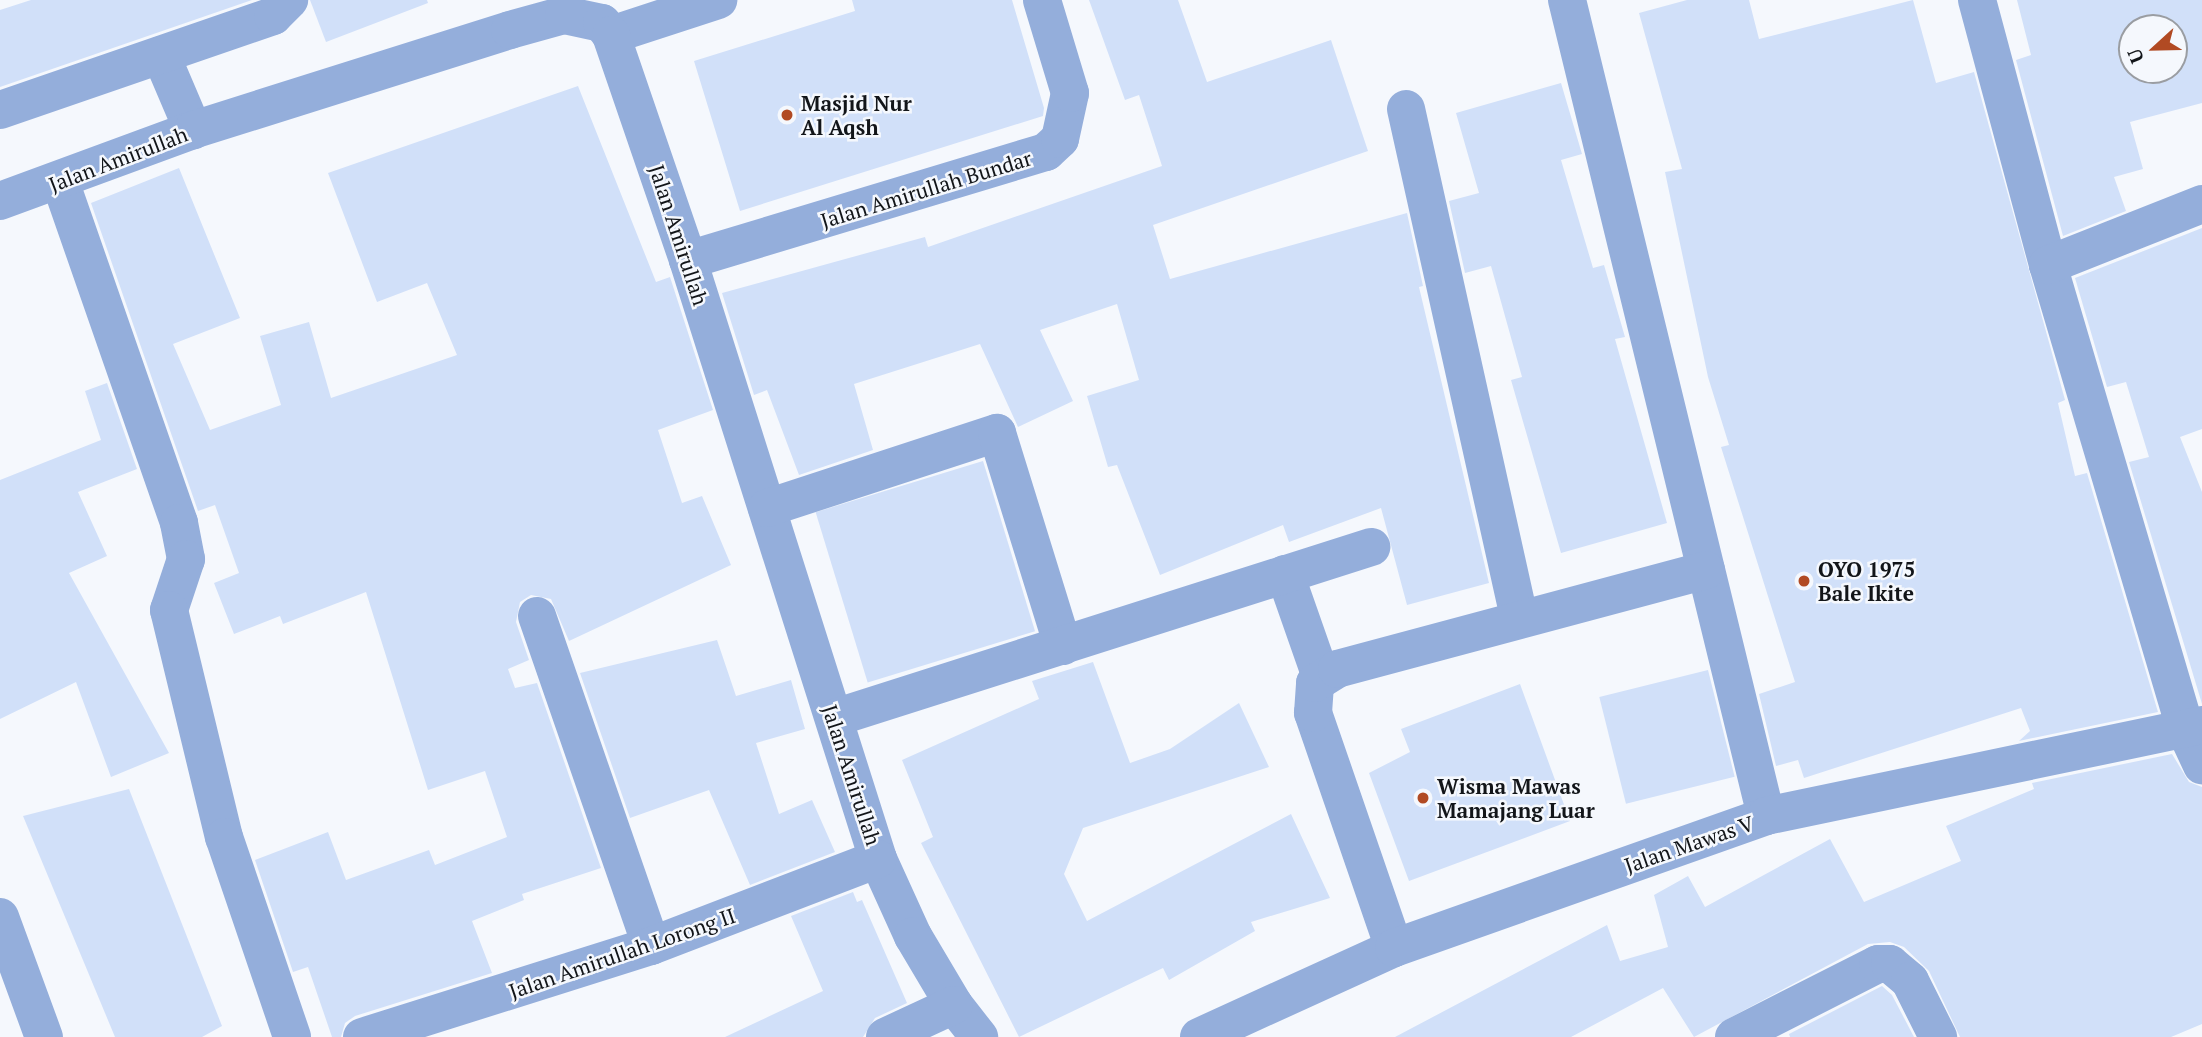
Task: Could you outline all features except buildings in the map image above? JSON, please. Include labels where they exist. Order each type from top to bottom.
[{"type":"street","points":[[0,110],[273,16],[289,0]]},
{"type":"street","points":[[611,34],[718,0]]},
{"type":"street","name":"Jalan Amirullah Bundar","points":[[688,260],[1046,152],[1060,139],[1070,93],[1042,0]]},
{"type":"street","points":[[1567,0],[1766,816]]},
{"type":"street","points":[[1977,0],[2048,265],[2194,728],[2202,765]]},
{"type":"street","name":"Jalan Amirullah","points":[[0,201],[193,130],[564,15],[595,19],[611,34],[688,260],[878,859],[913,936],[954,1005],[979,1037]]},
{"type":"street","points":[[161,55],[193,130]]},
{"type":"street","points":[[1406,109],[1519,617]]},
{"type":"street","points":[[60,181],[179,523],[186,559],[169,610],[224,836],[292,1037]]},
{"type":"street","points":[[2048,265],[2202,204]]},
{"type":"street","points":[[767,508],[997,433],[1063,646]]},
{"type":"street","points":[[834,718],[1371,547]]},
{"type":"street","points":[[1394,948],[1313,713],[1312,691],[1321,677],[1337,669],[1519,617],[1706,570]]},
{"type":"street","points":[[1285,574],[1321,677]]},
{"type":"street","points":[[537,616],[651,946]]},
{"type":"street","name":"Jalan Mawas V","points":[[1199,1037],[1394,948],[1766,816],[2194,728]]},
{"type":"street","name":"Jalan Amirullah Lorong II","points":[[362,1037],[651,946],[878,859]]},
{"type":"street","points":[[0,917],[44,1037]]},
{"type":"street","points":[[1734,1037],[1878,964],[1890,964],[1901,971],[1938,1037]]},
{"type":"street","points":[[885,1037],[954,1005]]},
{"type":"place","name":"Masjid Nur Al Aqsh","points":[[787,115]]},
{"type":"place","name":"OYO 1975 Bale Ikite","points":[[1804,581]]},
{"type":"place","name":"Wisma Mawas Mamajang Luar","points":[[1423,798]]}]
